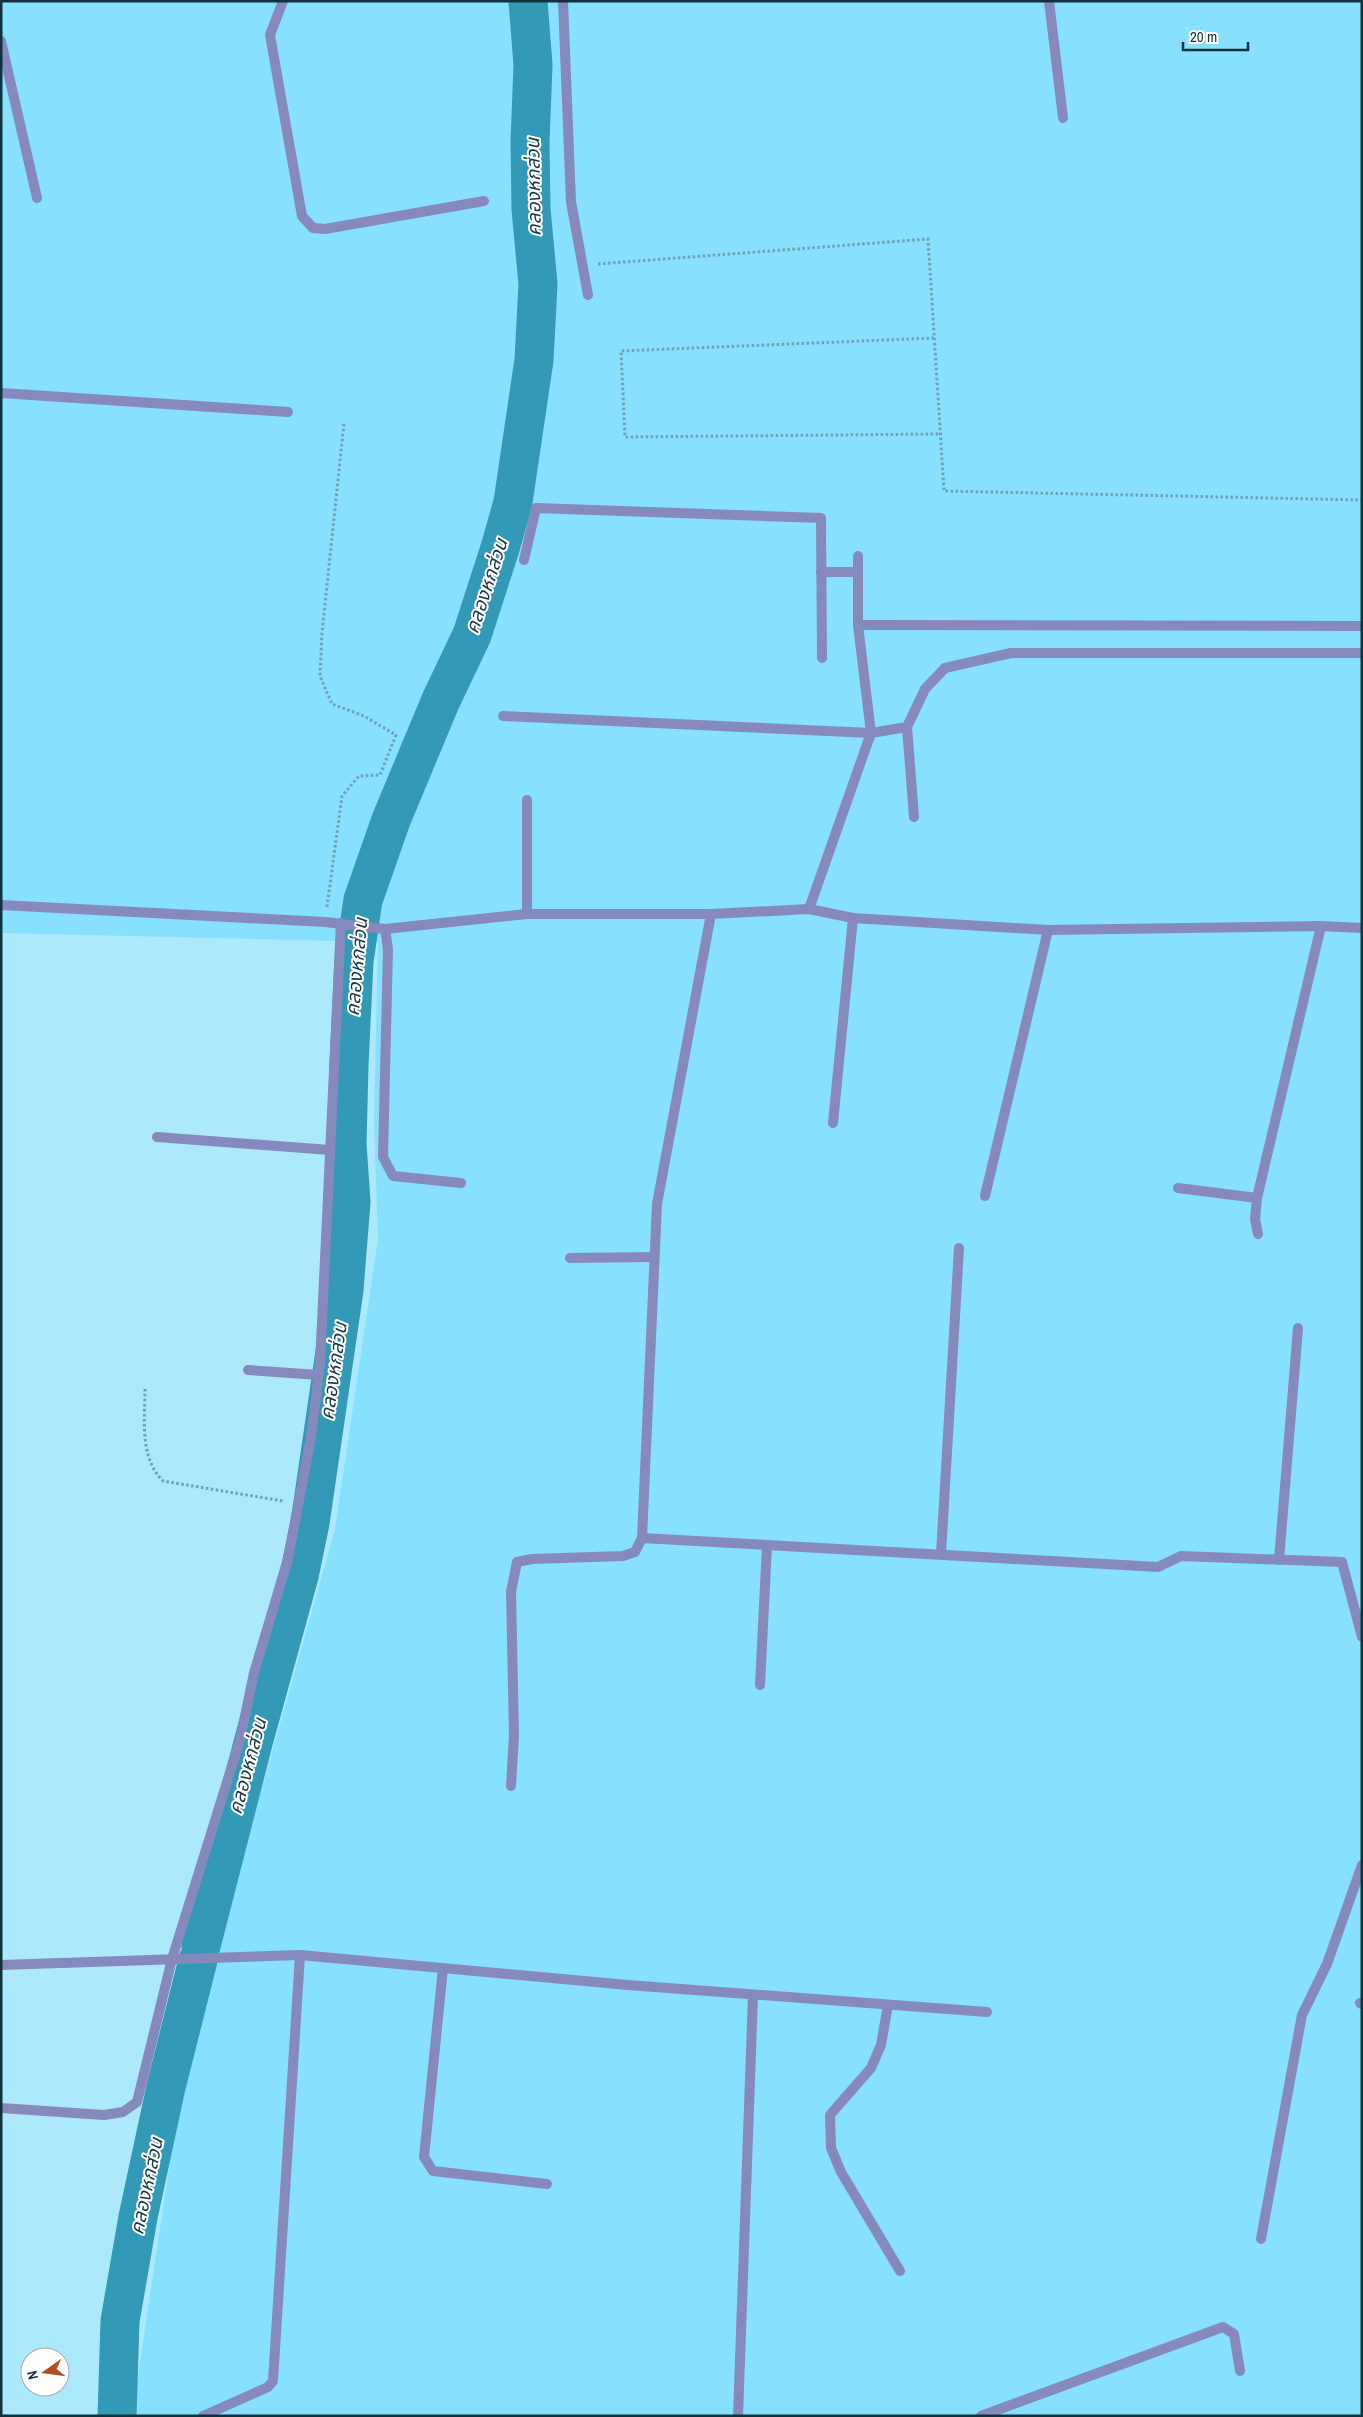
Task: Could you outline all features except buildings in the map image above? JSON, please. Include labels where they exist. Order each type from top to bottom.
[{"type":"street","points":[[283,1],[270,35],[302,216],[313,228],[325,229],[484,201]]},
{"type":"street","points":[[563,1],[570,202],[588,295]]},
{"type":"street","points":[[1049,1],[1063,118]]},
{"type":"street","points":[[1,41],[37,198]]},
{"type":"street","points":[[1,393],[288,412]]},
{"type":"street","points":[[524,560],[536,508],[821,518],[822,658]]},
{"type":"street","points":[[809,909],[871,733],[858,625],[858,556]]},
{"type":"street","points":[[821,572],[858,572]]},
{"type":"street","points":[[858,625],[1362,626]]},
{"type":"street","points":[[914,817],[907,727],[925,689],[945,668],[1011,653],[1362,653]]},
{"type":"street","points":[[503,716],[871,733],[907,727]]},
{"type":"street","points":[[527,800],[528,914]]},
{"type":"street","points":[[1,905],[325,922],[385,928],[528,914],[711,914],[809,909],[853,918],[1048,930],[1321,926],[1362,928]]},
{"type":"street","points":[[511,1786],[514,1734],[511,1592],[518,1562],[532,1559],[623,1556],[635,1552],[642,1538],[657,1204],[711,914]]},
{"type":"street","points":[[833,1123],[853,918]]},
{"type":"street","points":[[1,2108],[104,2115],[123,2112],[137,2102],[172,1959],[240,1740],[254,1672],[288,1559],[311,1437],[319,1375],[330,1150],[345,924]]},
{"type":"street","points":[[1258,1234],[1255,1219],[1257,1198],[1321,926]]},
{"type":"street","points":[[385,928],[388,949],[383,1157],[393,1176],[461,1183]]},
{"type":"street","points":[[985,1196],[1048,930]]},
{"type":"street","points":[[157,1137],[330,1150]]},
{"type":"street","points":[[1178,1188],[1257,1198]]},
{"type":"street","points":[[942,1554],[959,1248]]},
{"type":"street","points":[[570,1258],[654,1256]]},
{"type":"street","points":[[1279,1560],[1298,1328]]},
{"type":"street","points":[[248,1370],[319,1375]]},
{"type":"street","points":[[642,1538],[1158,1566],[1182,1556],[1342,1562],[1362,1636]]},
{"type":"street","points":[[760,1685],[767,1545]]},
{"type":"street","points":[[1261,2239],[1302,2015],[1327,1964],[1362,1865]]},
{"type":"street","points":[[203,2416],[268,2388],[273,2382],[300,1955]]},
{"type":"street","points":[[1,1965],[300,1955],[753,1995],[987,2012]]},
{"type":"street","points":[[443,1968],[424,2157],[433,2172],[547,2184]]},
{"type":"street","points":[[738,2416],[753,1995]]},
{"type":"street","points":[[888,2005],[880,2045],[871,2068],[830,2115],[831,2148],[841,2172],[900,2271]]},
{"type":"street","points":[[981,2416],[1223,2327],[1234,2334],[1240,2371]]},
{"type":"path","points":[[583,266],[928,239],[944,491],[1362,500]]},
{"type":"path","points":[[934,338],[621,351],[625,438],[940,434]]},
{"type":"path","points":[[325,922],[342,796],[359,776],[380,775],[396,734],[364,716],[332,704],[320,676],[322,633],[344,423]]},
{"type":"path","points":[[145,1389],[145,1446],[152,1470],[162,1481],[298,1503]]},
{"type":"shaded area","points":[[1,1],[1362,1],[1362,2416],[132,2416],[181,2088],[216,1951],[335,1529],[378,1239],[374,1125],[378,942],[1,933]]},
{"type":"waterway","name":"คลองหกส่วน","points":[[201,1946],[253,1743],[299,1576],[310,1523],[344,1290],[351,1202],[347,1144],[354,961],[363,900],[391,820],[441,700],[472,635],[513,502],[534,360],[538,284],[531,209],[530,142],[533,65],[528,1]]},
{"type":"waterway","name":"คลองหกส่วน","points":[[117,2416],[120,2321],[138,2217],[166,2087],[198,1960]]}]
